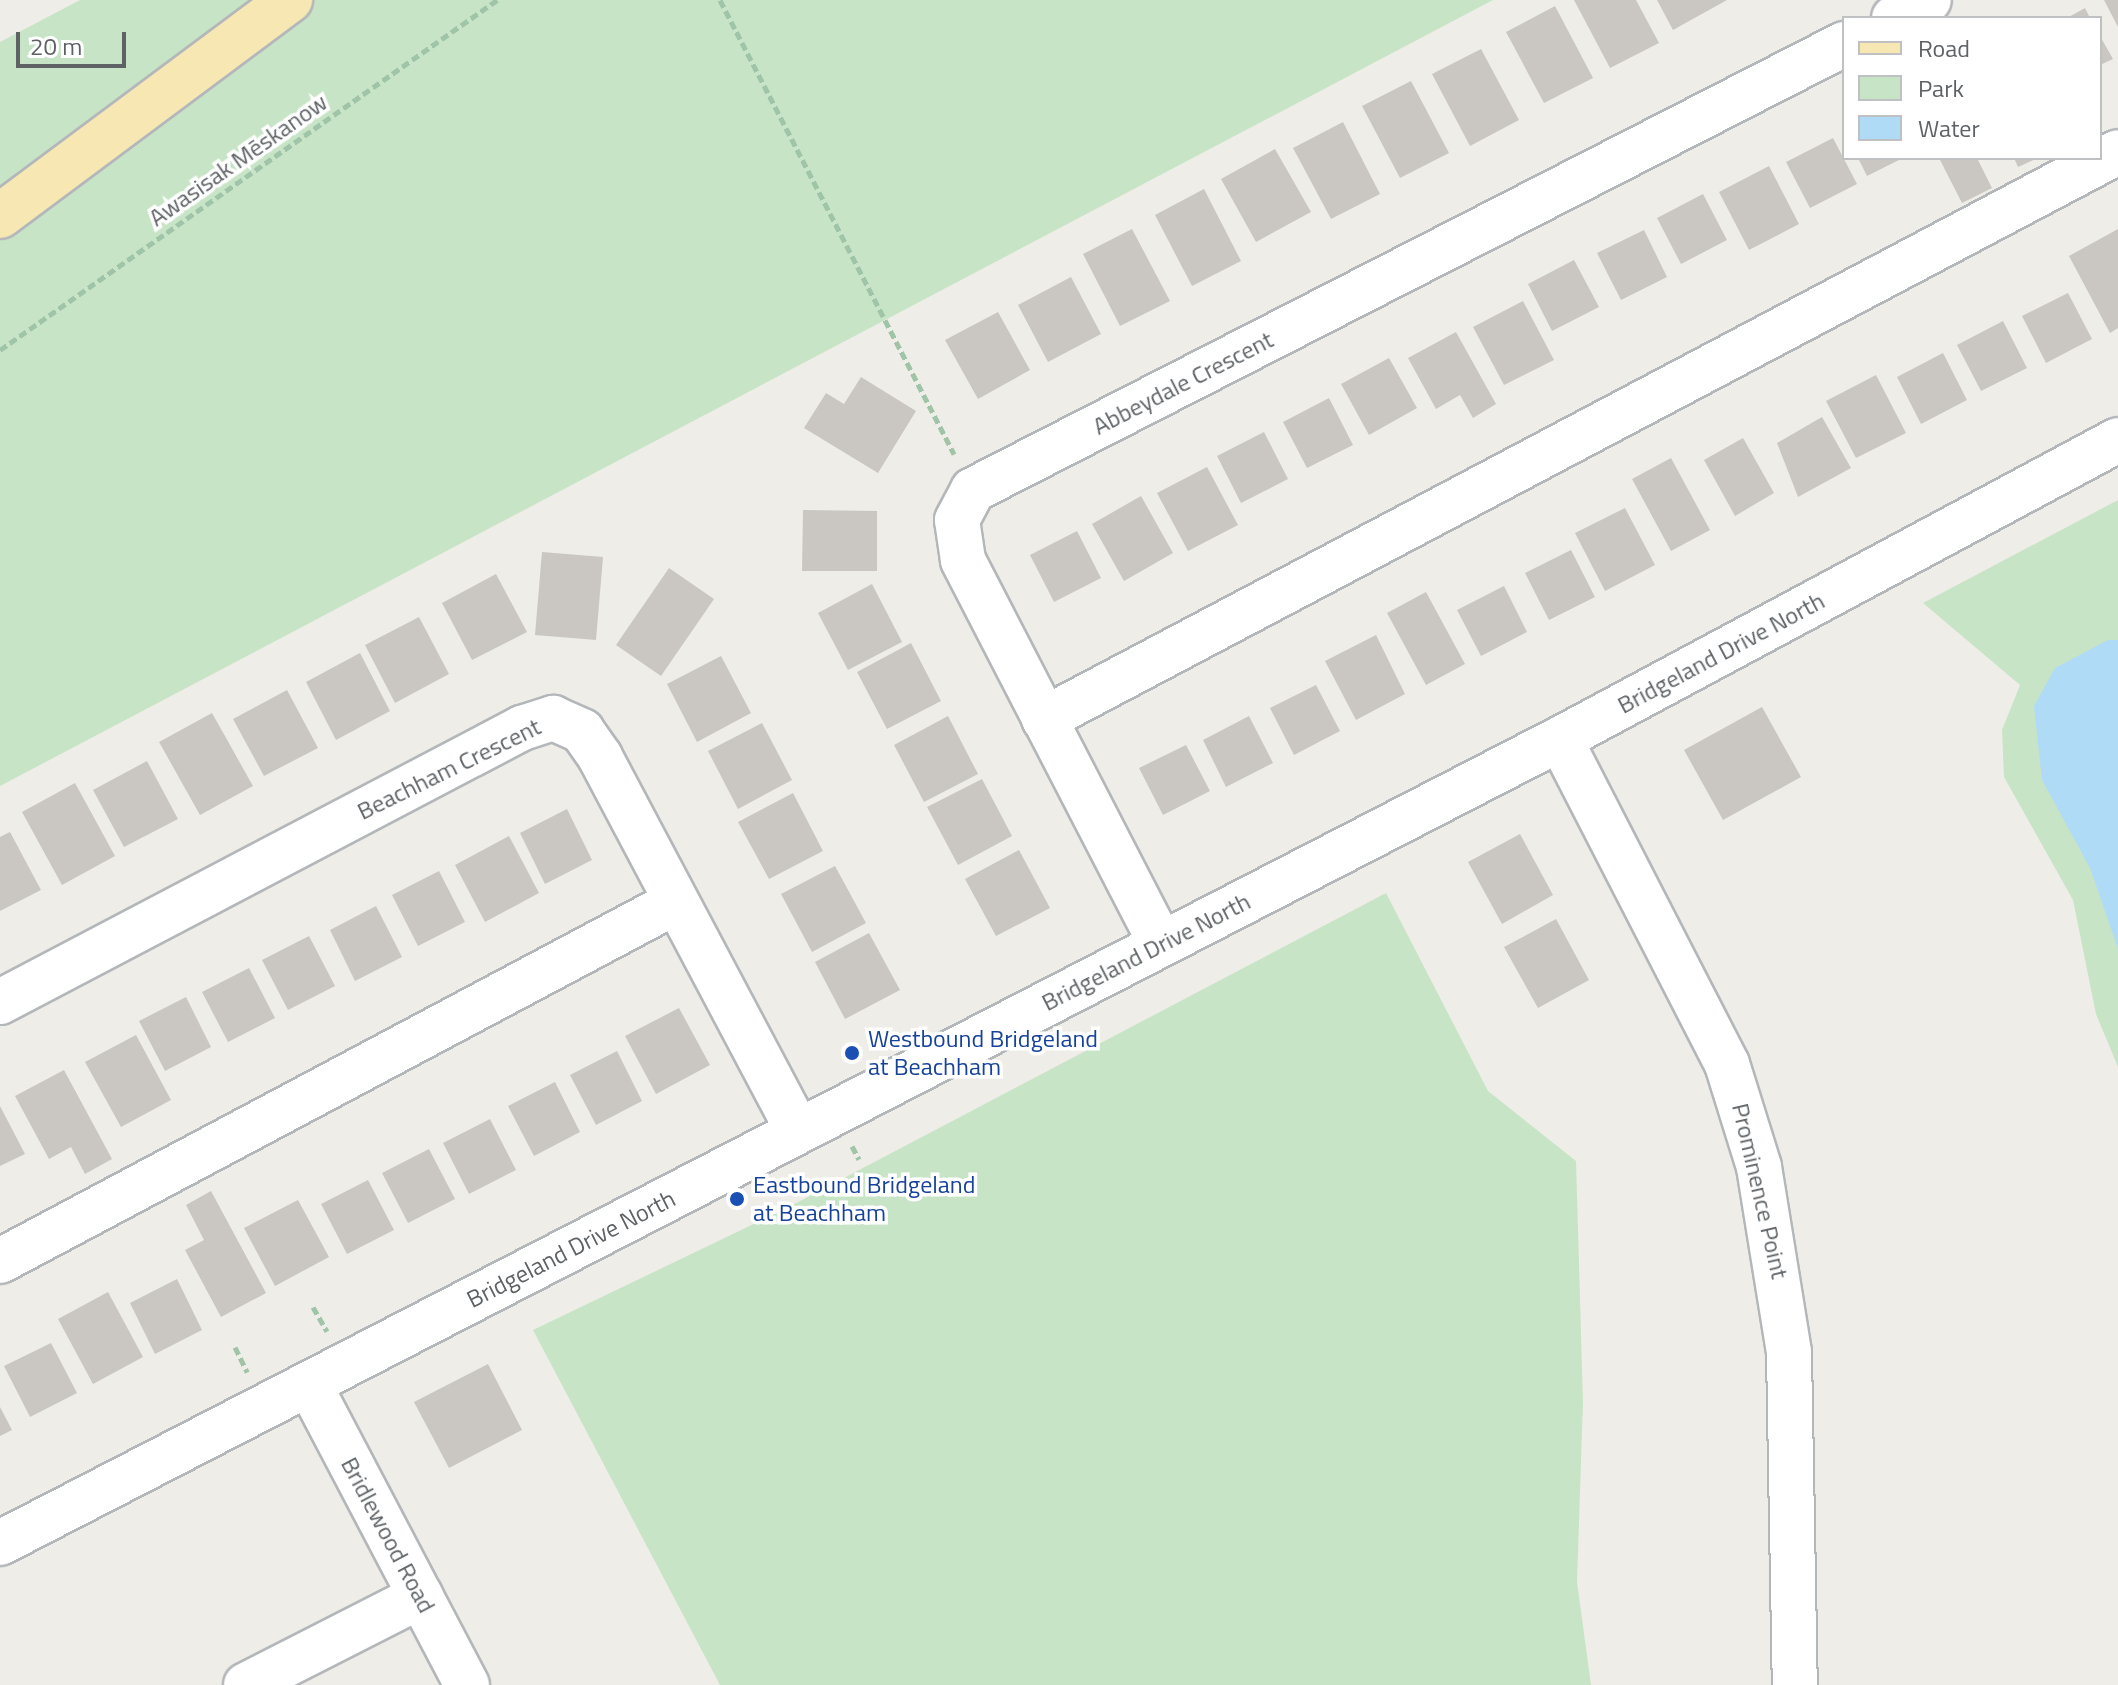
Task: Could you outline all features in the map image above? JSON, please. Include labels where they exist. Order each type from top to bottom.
[{"type":"main road","points":[[0,216],[290,0]]},
{"type":"street","points":[[1898,16],[1929,0]]},
{"type":"street","name":"Abbeydale Crescent","points":[[973,490],[1842,45]]},
{"type":"street","points":[[1044,719],[2118,152]]},
{"type":"street","name":"Bridgeland Drive North","points":[[0,1543],[1560,739],[2118,440]]},
{"type":"street","points":[[973,490],[957,520],[963,560],[1161,944]]},
{"type":"street","name":"Beachham Crescent","points":[[0,1002],[522,728],[553,718],[582,731],[600,757],[674,903],[798,1131]]},
{"type":"street","name":"Prominence Point","points":[[1560,739],[1727,1064],[1759,1167],[1788,1337],[1795,1685]]},
{"type":"street","points":[[0,1261],[674,903]]},
{"type":"street","name":"Bridlewood Road","points":[[309,1384],[467,1685]]},
{"type":"street","points":[[246,1685],[421,1596]]},
{"type":"path","name":"Awasisak Mēskanow","points":[[0,350],[497,0]]},
{"type":"path","points":[[720,0],[973,490]]},
{"type":"green space","points":[[80,0],[1493,0],[0,786],[0,42]]},
{"type":"green space","points":[[2118,500],[2118,1067],[2096,1014],[2073,900],[2004,777],[2002,730],[2020,685],[1923,603]]},
{"type":"green space","points":[[1386,893],[1488,1091],[1576,1161],[1583,1402],[1577,1582],[1591,1685],[720,1685],[533,1330],[783,1210]]},
{"type":"water","points":[[2108,640],[2118,640],[2118,949],[2090,868],[2042,780],[2034,706],[2055,668]]},
{"type":"building","points":[[1574,0],[1636,0],[1659,43],[1610,68]]},
{"type":"building","points":[[1657,0],[1727,0],[1673,30]]},
{"type":"building","points":[[2104,0],[2118,0],[2118,27]]},
{"type":"building","points":[[1555,6],[1593,78],[1544,103],[1506,32]]},
{"type":"building","points":[[2085,8],[2089,16],[2071,16]]},
{"type":"building","points":[[2102,40],[2113,59],[2102,64]]},
{"type":"building","points":[[1481,49],[1519,120],[1470,146],[1432,74]]},
{"type":"building","points":[[1411,81],[1449,153],[1400,178],[1362,106]]},
{"type":"building","points":[[1343,122],[1380,194],[1331,219],[1293,148]]},
{"type":"building","points":[[1833,138],[1857,184],[1810,208],[1786,162]]},
{"type":"building","points":[[1275,149],[1311,212],[1256,242],[1221,179]]},
{"type":"building","points":[[1859,160],[1899,160],[1867,176]]},
{"type":"building","points":[[1940,160],[1978,160],[1992,188],[1962,203]]},
{"type":"building","points":[[2015,160],[2034,160],[2018,167]]},
{"type":"building","points":[[1769,166],[1799,224],[1749,250],[1719,192]]},
{"type":"building","points":[[1204,189],[1241,261],[1192,286],[1155,215]]},
{"type":"building","points":[[1703,194],[1727,240],[1681,264],[1657,218]]},
{"type":"building","points":[[1132,229],[1170,301],[1120,326],[1083,254]]},
{"type":"building","points":[[2118,229],[2118,328],[2110,333],[2069,256]]},
{"type":"building","points":[[1644,230],[1667,277],[1621,300],[1597,253]]},
{"type":"building","points":[[1574,260],[1599,307],[1552,331],[1528,284]]},
{"type":"building","points":[[1071,277],[1101,334],[1048,362],[1018,305]]},
{"type":"building","points":[[2068,293],[2092,339],[2046,363],[2022,316]]},
{"type":"building","points":[[1523,301],[1554,360],[1504,385],[1473,327]]},
{"type":"building","points":[[998,312],[1030,370],[978,399],[945,340]]},
{"type":"building","points":[[2003,321],[2027,368],[1981,391],[1957,345]]},
{"type":"building","points":[[1456,332],[1496,404],[1473,418],[1460,395],[1436,409],[1408,358]]},
{"type":"building","points":[[1943,353],[1967,400],[1921,424],[1897,377]]},
{"type":"building","points":[[1389,358],[1417,408],[1369,435],[1341,384]]},
{"type":"building","points":[[1876,375],[1906,433],[1856,458],[1826,401]]},
{"type":"building","points":[[861,377],[916,411],[878,473],[804,428],[826,393],[844,404]]},
{"type":"building","points":[[1329,398],[1353,445],[1307,468],[1283,422]]},
{"type":"building","points":[[1822,417],[1851,468],[1798,497],[1777,443]]},
{"type":"building","points":[[1264,432],[1288,479],[1241,503],[1217,456]]},
{"type":"building","points":[[1743,438],[1774,493],[1735,516],[1704,460]]},
{"type":"building","points":[[1671,458],[1710,530],[1671,551],[1632,479]]},
{"type":"building","points":[[1207,467],[1238,525],[1188,551],[1157,493]]},
{"type":"building","points":[[1141,496],[1173,553],[1124,581],[1092,524]]},
{"type":"building","points":[[1625,508],[1655,565],[1605,591],[1575,533]]},
{"type":"building","points":[[803,510],[877,511],[877,571],[802,571]]},
{"type":"building","points":[[1077,531],[1101,578],[1054,602],[1030,555]]},
{"type":"building","points":[[1571,550],[1595,597],[1549,620],[1525,573]]},
{"type":"building","points":[[542,552],[603,557],[596,640],[535,635]]},
{"type":"building","points":[[669,568],[714,599],[661,676],[616,645]]},
{"type":"building","points":[[496,574],[527,632],[472,660],[442,603]]},
{"type":"building","points":[[872,584],[902,642],[848,670],[818,613]]},
{"type":"building","points":[[1504,586],[1527,632],[1481,656],[1457,610]]},
{"type":"building","points":[[1426,592],[1465,664],[1426,685],[1387,613]]},
{"type":"building","points":[[419,617],[449,674],[395,703],[365,645]]},
{"type":"building","points":[[1376,635],[1405,694],[1356,720],[1325,661]]},
{"type":"building","points":[[911,643],[941,701],[887,729],[857,672]]},
{"type":"building","points":[[360,653],[390,711],[336,740],[306,682]]},
{"type":"building","points":[[721,656],[751,713],[697,742],[667,684]]},
{"type":"building","points":[[1316,685],[1340,731],[1294,755],[1270,708]]},
{"type":"building","points":[[287,690],[318,748],[264,776],[233,719]]},
{"type":"building","points":[[1762,707],[1801,777],[1723,820],[1684,750]]},
{"type":"building","points":[[212,713],[253,786],[200,815],[159,742]]},
{"type":"building","points":[[948,716],[978,774],[924,802],[894,745]]},
{"type":"building","points":[[1249,716],[1273,763],[1226,787],[1203,740]]},
{"type":"building","points":[[762,723],[792,780],[738,809],[708,751]]},
{"type":"building","points":[[1186,745],[1210,791],[1163,815],[1139,768]]},
{"type":"building","points":[[147,761],[178,819],[124,847],[93,790]]},
{"type":"building","points":[[982,779],[1012,836],[958,865],[927,807]]},
{"type":"building","points":[[75,783],[115,856],[62,885],[22,812]]},
{"type":"building","points":[[793,793],[823,851],[769,879],[738,822]]},
{"type":"building","points":[[567,809],[592,860],[545,884],[520,833]]},
{"type":"building","points":[[10,832],[41,890],[0,911],[0,837]]},
{"type":"building","points":[[1520,834],[1553,895],[1502,924],[1468,862]]},
{"type":"building","points":[[509,836],[539,893],[485,922],[455,865]]},
{"type":"building","points":[[1019,850],[1050,908],[996,936],[965,879]]},
{"type":"building","points":[[835,866],[866,923],[812,952],[781,894]]},
{"type":"building","points":[[439,871],[465,922],[418,946],[392,895]]},
{"type":"building","points":[[376,906],[402,957],[355,981],[330,930]]},
{"type":"building","points":[[1556,919],[1589,980],[1538,1008],[1504,947]]},
{"type":"building","points":[[869,933],[900,990],[845,1019],[815,962]]},
{"type":"building","points":[[309,936],[335,986],[288,1010],[262,960]]},
{"type":"building","points":[[249,968],[275,1018],[228,1042],[202,992]]},
{"type":"building","points":[[186,997],[211,1047],[165,1071],[139,1021]]},
{"type":"building","points":[[679,1008],[710,1065],[656,1094],[625,1036]]},
{"type":"building","points":[[136,1035],[171,1100],[121,1127],[85,1062]]},
{"type":"building","points":[[617,1051],[642,1101],[596,1125],[570,1075]]},
{"type":"building","points":[[64,1070],[112,1159],[85,1174],[71,1147],[49,1159],[15,1096]]},
{"type":"building","points":[[555,1082],[580,1132],[534,1156],[508,1106]]},
{"type":"building","points":[[0,1106],[25,1154],[0,1166]]},
{"type":"building","points":[[490,1119],[516,1170],[469,1194],[443,1143]]},
{"type":"building","points":[[429,1149],[455,1199],[408,1223],[382,1173]]},
{"type":"building","points":[[368,1180],[394,1230],[347,1254],[321,1204]]},
{"type":"building","points":[[211,1191],[266,1293],[221,1317],[185,1250],[204,1240],[186,1205]]},
{"type":"building","points":[[298,1200],[329,1257],[275,1286],[244,1228]]},
{"type":"building","points":[[177,1279],[202,1330],[155,1354],[130,1303]]},
{"type":"building","points":[[108,1292],[143,1357],[93,1384],[58,1319]]},
{"type":"building","points":[[51,1343],[77,1393],[30,1417],[4,1366]]},
{"type":"building","points":[[488,1364],[522,1430],[449,1468],[414,1402]]},
{"type":"building","points":[[0,1407],[12,1430],[0,1436]]},
{"type":"place","name":"Westbound Bridgeland at Beachham","points":[[852,1053]]},
{"type":"place","name":"Eastbound Bridgeland at Beachham","points":[[737,1199]]}]
